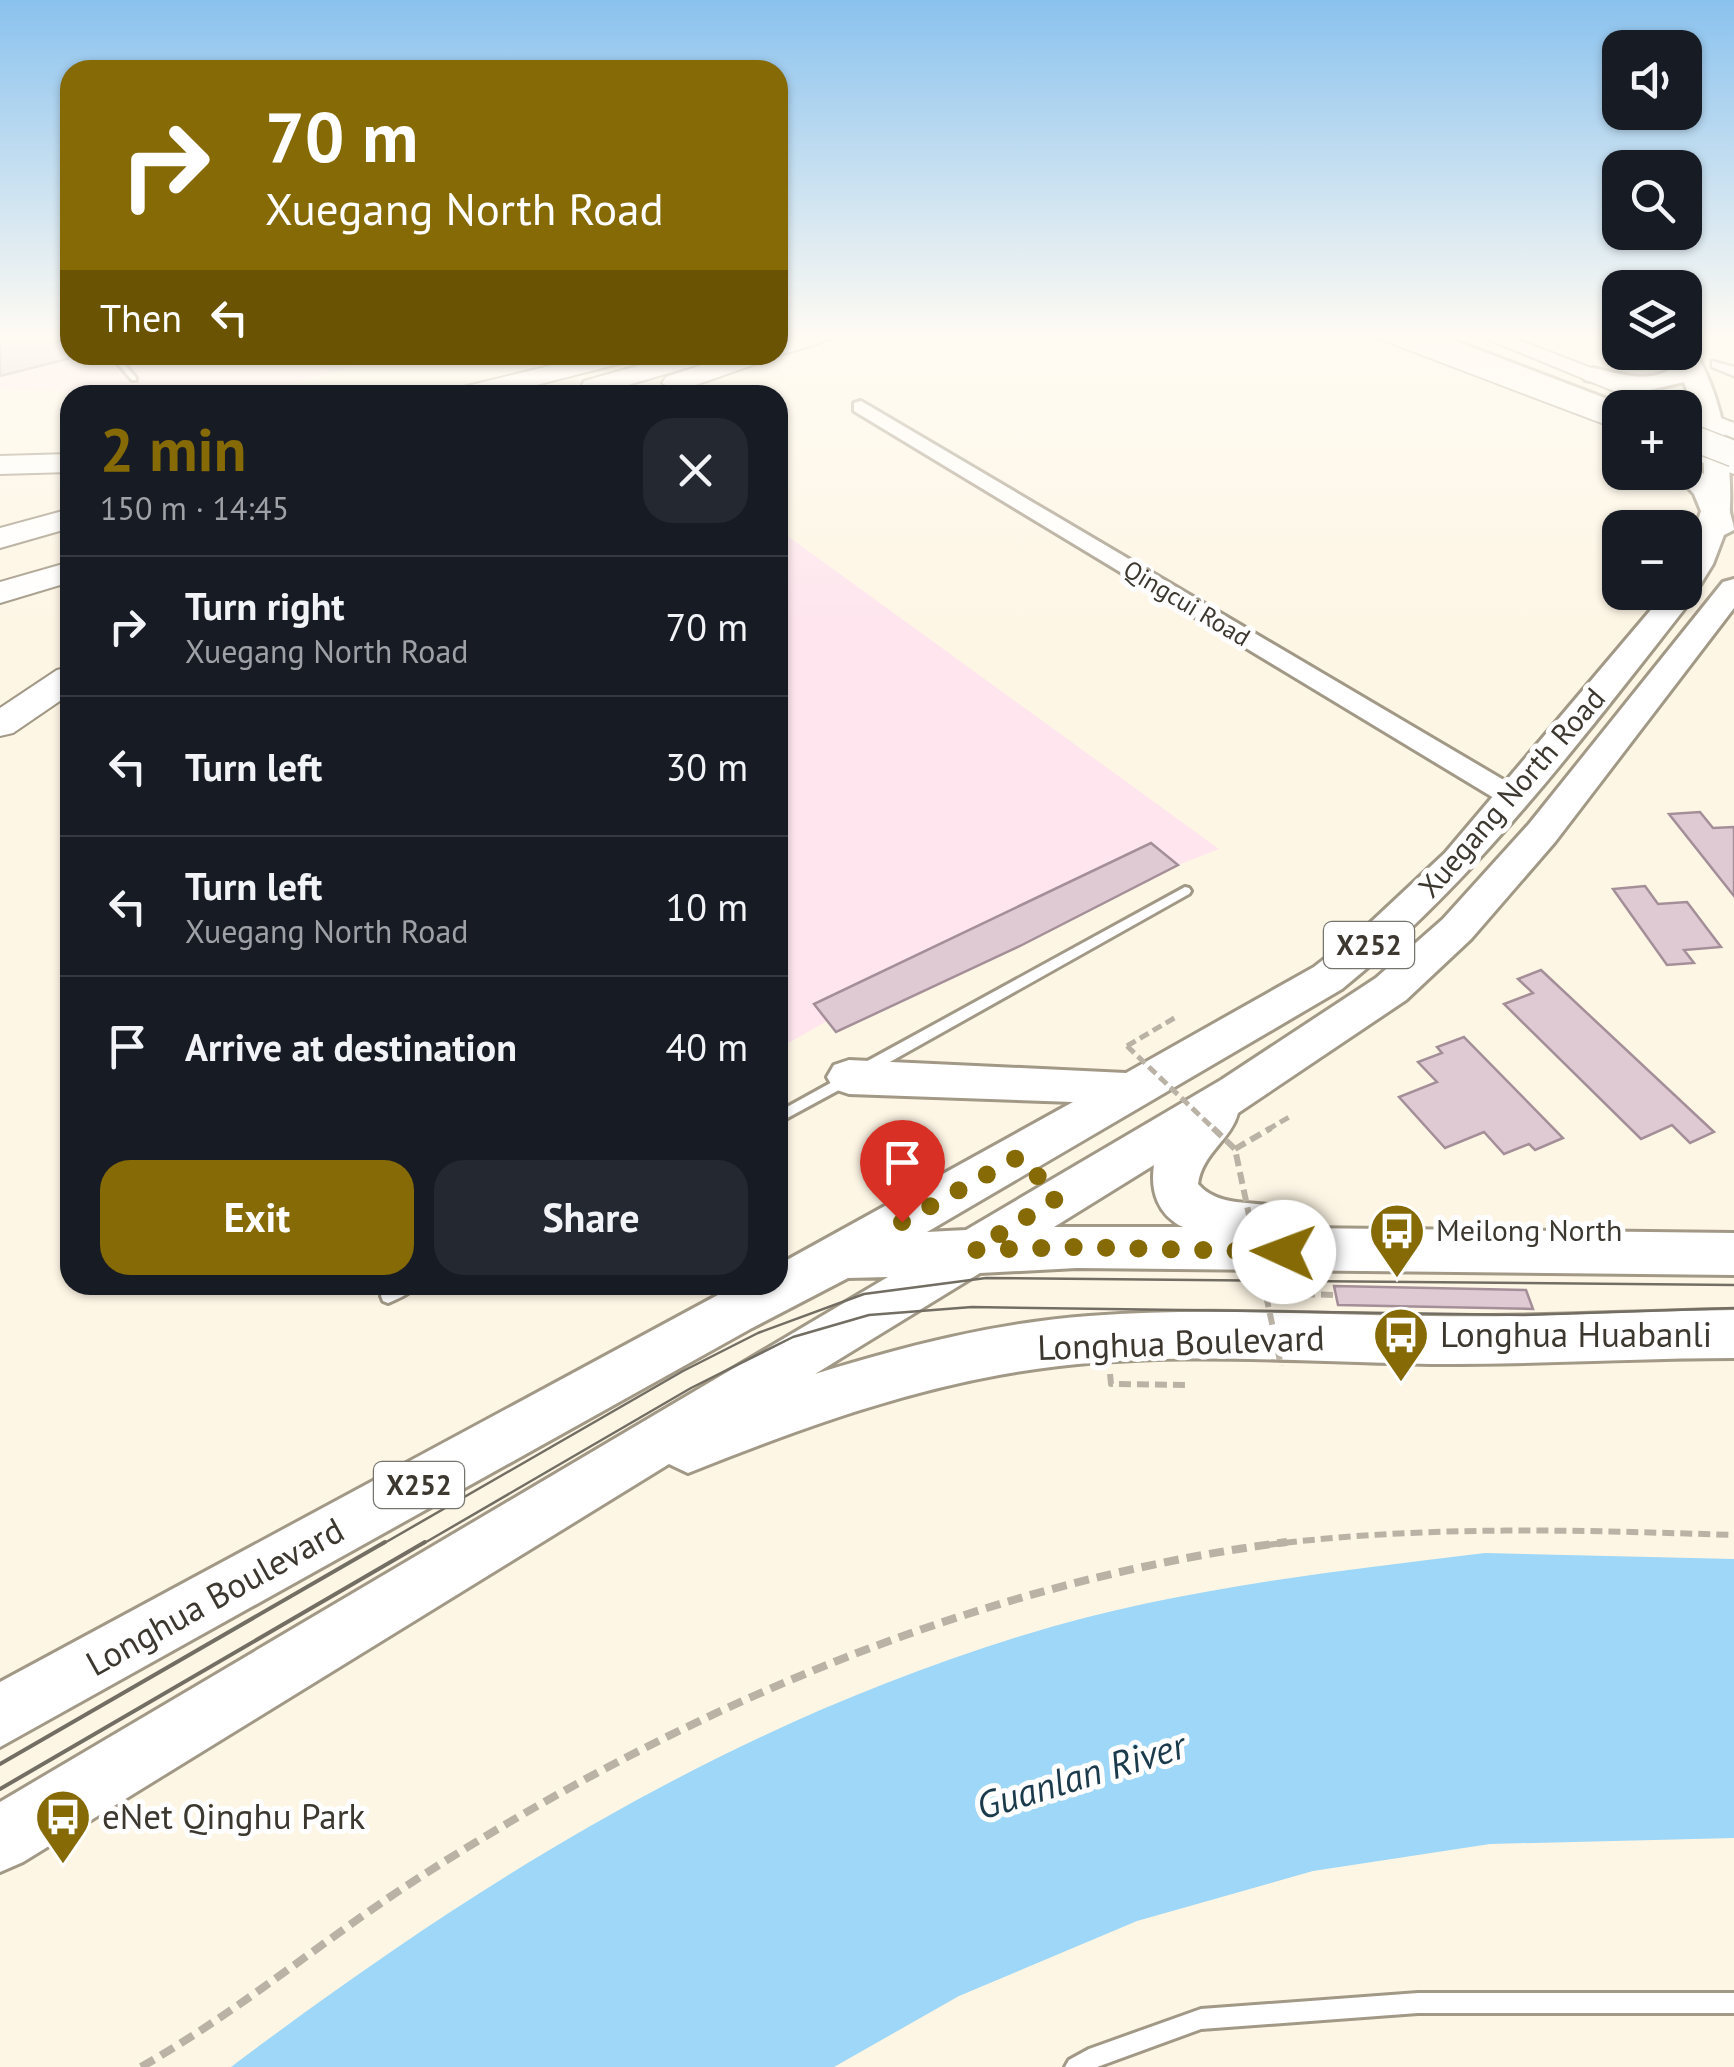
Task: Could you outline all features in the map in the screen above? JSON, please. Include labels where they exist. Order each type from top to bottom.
[{"type":"highway","points":[[0,465],[60,463]]},
{"type":"highway","points":[[0,538],[60,521]]},
{"type":"highway","points":[[0,582],[60,545]]},
{"type":"highway","points":[[0,582],[60,573]]},
{"type":"highway","points":[[0,725],[60,685]]},
{"type":"main road","points":[[1708,429],[1729,447]]},
{"type":"main road","points":[[1702,430],[1729,447]]},
{"type":"main road","points":[[1702,440],[1729,447]]},
{"type":"main road","points":[[1702,448],[1729,447]]},
{"type":"main road","name":"Xuegang North Road","points":[[840,1258],[1328,978],[1425,895],[1514,798],[1673,610],[1712,552],[1722,527],[1729,490],[1729,447]]},
{"type":"main road","points":[[1702,487],[1722,527]]},
{"type":"main road","name":"Xuegang North Road","points":[[974,1250],[1237,1092],[1391,990],[1457,929],[1542,833],[1734,588]]},
{"type":"main road","points":[[850,1078],[1073,1085],[1135,1091]]},
{"type":"main road","points":[[1237,1092],[1178,1164],[1176,1182],[1186,1204],[1223,1222],[1363,1232],[1411,1252]]},
{"type":"main road","points":[[1020,1156],[1057,1198]]},
{"type":"main road","name":"Longhua Boulevard","points":[[788,1277],[840,1258],[1077,1247],[1734,1254]]},
{"type":"main road","name":"Longhua Boulevard","points":[[0,1839],[974,1250]]},
{"type":"main road","name":"Longhua Boulevard","points":[[0,1716],[728,1298]]},
{"type":"main road","name":"Longhua Boulevard","points":[[538,1517],[674,1452],[813,1399],[935,1363],[1036,1345],[1198,1337],[1445,1340],[1734,1334]]},
{"type":"street","name":"Qingcui Road","points":[[898,429],[1514,798]]},
{"type":"lane","points":[[788,1112],[1185,891]]},
{"type":"lane","points":[[1076,2067],[1096,2056],[1201,2019],[1418,2004],[1734,2003]]},
{"type":"path","points":[[1176,1017],[1127,1046],[1235,1149],[1281,1366]]},
{"type":"path","points":[[1235,1149],[1292,1116]]},
{"type":"path","points":[[1267,1293],[1336,1295]]},
{"type":"path","points":[[140,2067],[371,1908],[553,1796],[686,1726],[836,1660],[1020,1598],[1133,1568],[1354,1534],[1454,1529],[1734,1535]]},
{"type":"shaded area","points":[[788,536],[1219,849],[1178,865],[836,1032],[827,1021],[788,1043]]},
{"type":"water","name":"Guanlan River","points":[[1485,1553],[1734,1559],[1734,1838],[1490,1844],[1313,1871],[1137,1921],[959,1996],[834,2067],[231,2067],[417,1934],[512,1873],[707,1763],[809,1715],[914,1672],[1024,1635],[1137,1605],[1252,1584]]},
{"type":"building","points":[[1700,812],[1713,828],[1734,827],[1734,896],[1669,814]]},
{"type":"building","points":[[1151,843],[1178,865],[1020,946],[836,1032],[814,1004]]},
{"type":"building","points":[[1645,886],[1658,904],[1687,902],[1721,947],[1684,950],[1694,963],[1667,965],[1613,889]]},
{"type":"building","points":[[1541,970],[1714,1132],[1690,1143],[1672,1125],[1641,1139],[1504,1004],[1533,993],[1518,979]]},
{"type":"building","points":[[1464,1037],[1563,1138],[1535,1150],[1529,1144],[1504,1154],[1484,1132],[1445,1148],[1399,1097],[1437,1082],[1418,1062],[1442,1053],[1437,1047]]},
{"type":"building","points":[[1334,1286],[1526,1290],[1533,1309],[1338,1305]]},
{"type":"tram line","points":[[381,1545],[683,1371],[758,1333],[864,1294],[986,1278],[1734,1285]]},
{"type":"tram line","points":[[421,1545],[691,1388],[793,1337],[869,1315],[972,1307],[1524,1315],[1734,1308]]},
{"type":"tram line","points":[[0,1764],[385,1542]]},
{"type":"tram line","points":[[0,1789],[425,1542]]},
{"type":"place","name":"Meilong North","points":[[1397,1280]]},
{"type":"place","name":"Longhua Huabanli","points":[[1401,1384]]},
{"type":"place","name":"eNet Qinghu Park","points":[[63,1866]]},
{"type":"route","points":[[902,1222],[1020,1156],[1057,1198],[974,1250],[1077,1247],[1284,1252]]}]
